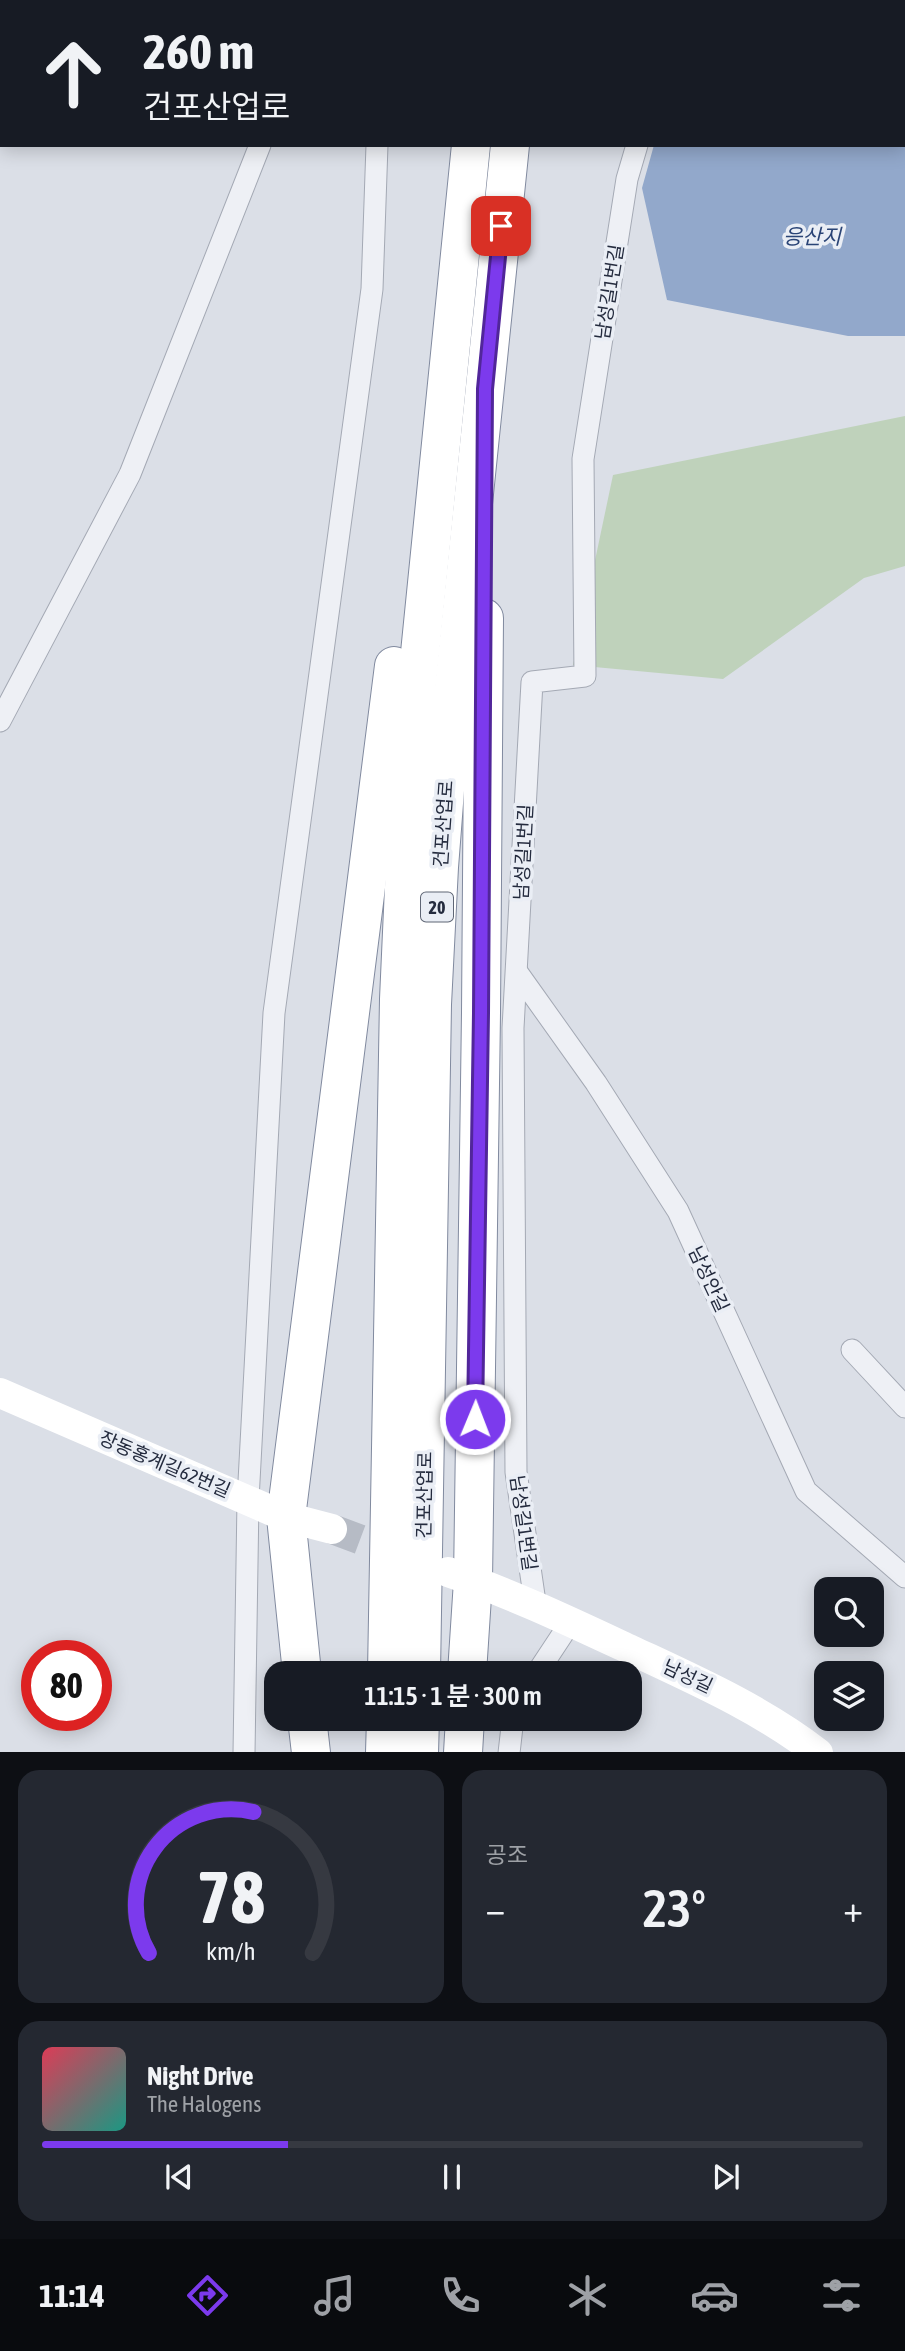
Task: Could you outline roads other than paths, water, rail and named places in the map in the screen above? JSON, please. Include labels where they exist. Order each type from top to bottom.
[{"type":"highway","name":"건포산업로","points":[[387,1661],[398,1013],[403,895],[417,683],[471,147]]},
{"type":"highway","name":"건포산업로","points":[[421,1661],[432,1004],[439,867],[450,726],[510,147]]},
{"type":"highway","points":[[301,1661],[286,1517],[411,530],[446,374]]},
{"type":"highway","points":[[466,1661],[460,1576],[481,1013],[485,389]]},
{"type":"highway","points":[[309,1731],[311,1752]]},
{"type":"highway","points":[[385,1752],[386,1731]]},
{"type":"highway","points":[[419,1752],[420,1731]]},
{"type":"highway","points":[[463,1752],[464,1731]]},
{"type":"street","points":[[0,721],[130,474],[259,147]]},
{"type":"street","points":[[244,1752],[248,1500],[274,1013],[372,289],[377,147]]},
{"type":"street","name":"남성길1번길","points":[[537,1609],[516,1472],[513,1028],[532,682],[585,676],[583,459],[627,179],[636,147]]},
{"type":"street","name":"남성안길","points":[[517,972],[596,1083],[678,1211],[806,1490],[905,1577]]},
{"type":"street","points":[[852,1350],[905,1407]]},
{"type":"street","name":"장동홍계길62번길","points":[[0,1393],[286,1517],[332,1529]]},
{"type":"street","name":"남성길","points":[[460,1576],[733,1698],[818,1752]]},
{"type":"street","points":[[545,1661],[570,1623]]},
{"type":"street","points":[[509,1752],[511,1731]]},
{"type":"water","name":"응산지","points":[[653,147],[905,147],[905,336],[848,336],[667,300],[642,188]]},
{"type":"tunnel","points":[[332,1529],[407,1557]]}]
